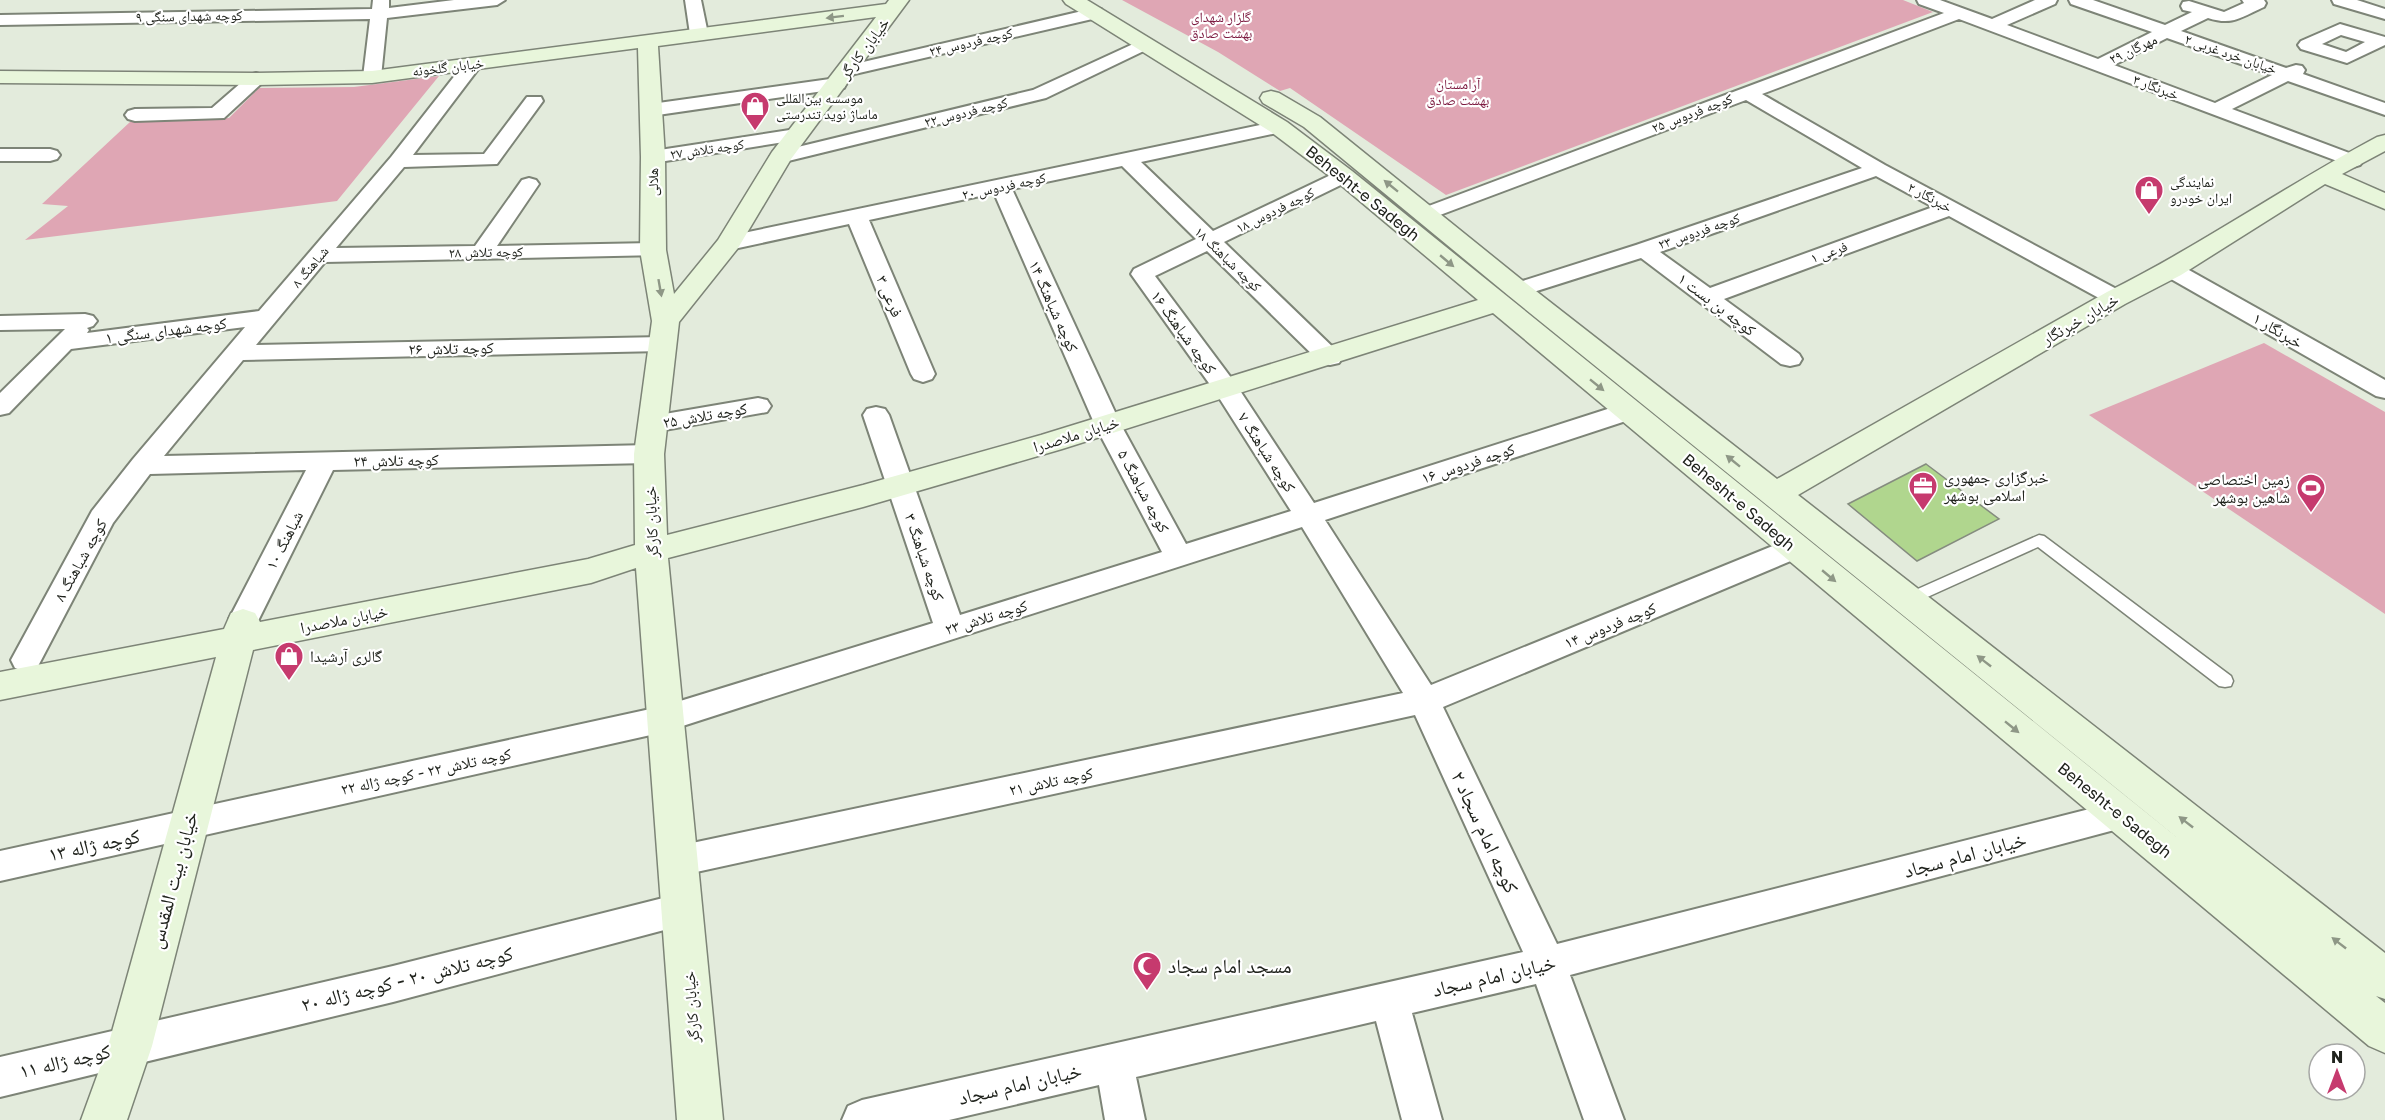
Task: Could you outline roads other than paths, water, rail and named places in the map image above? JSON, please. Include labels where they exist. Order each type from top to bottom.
[{"type":"street","points":[[39,19],[50,0]]},
{"type":"street","name":"کوچه شهدای سنگی ۹","points":[[0,20],[266,7],[380,7],[497,0]]},
{"type":"street","points":[[693,0],[699,34]]},
{"type":"street","name":"خبرنگار ۳","points":[[1925,0],[2353,160]]},
{"type":"street","points":[[1993,25],[2049,0]]},
{"type":"street","name":"خیابان خرد غربی ۲","points":[[2077,0],[2385,109]]},
{"type":"street","points":[[2204,6],[2225,18],[2258,3],[2250,0]]},
{"type":"street","points":[[2340,0],[2385,16]]},
{"type":"street","name":"Behesht-e Sadegh","points":[[1089,4],[1144,44],[1279,127],[1774,494],[2385,979]]},
{"type":"street","name":"Behesht-e Sadegh","points":[[1089,4],[1312,122],[1425,214],[1507,296],[1629,411],[2385,1031]]},
{"type":"street","name":"کوچه فردوس ۲۴","points":[[651,110],[841,78],[1089,4]]},
{"type":"street","name":"خیابان گلخونه","points":[[0,77],[255,79],[372,77],[699,34],[896,5]]},
{"type":"street","name":"خیابان کارگر","points":[[700,1120],[651,550],[651,439],[665,332],[729,243],[788,146],[896,5]]},
{"type":"street","name":"مهرگان ۲۹","points":[[2099,65],[2168,32],[2204,6]]},
{"type":"street","points":[[372,77],[380,7]]},
{"type":"street","name":"کوچه فردوس ۲۵","points":[[1425,214],[1959,13]]},
{"type":"street","points":[[2217,109],[2288,74],[2326,51],[2307,45],[2340,29],[2361,35],[2385,16]]},
{"type":"street","name":"هلالی","points":[[648,41],[653,157],[653,250],[665,332]]},
{"type":"street","name":"کوچه فردوس ۲۲","points":[[788,146],[1039,94],[1144,44]]},
{"type":"street","name":"شباهنگ ۸","points":[[142,465],[398,161],[473,64]]},
{"type":"street","points":[[0,97],[29,77]]},
{"type":"street","points":[[135,115],[217,114],[255,79]]},
{"type":"street","name":"خبرنگار ۲","points":[[1746,92],[1878,169],[2116,298]]},
{"type":"street","points":[[398,161],[490,160],[534,101]]},
{"type":"street","name":"کوچه فردوس ۲۰","points":[[729,243],[1279,127]]},
{"type":"street","name":"خیابان خبرنگار","points":[[1774,494],[2116,298],[2172,270],[2324,175],[2385,142]]},
{"type":"street","name":"کوچه تلاش ۲۷","points":[[653,157],[788,146]]},
{"type":"street","points":[[0,155],[50,155]]},
{"type":"street","name":"کوچه شباهنگ ۱۸","points":[[1127,160],[1330,358]]},
{"type":"street","name":"کوچه فردوس ۲۳","points":[[1507,296],[1878,169]]},
{"type":"street","points":[[2324,175],[2385,202]]},
{"type":"street","name":"کوچه فردوس ۱۸","points":[[1142,274],[1344,176]]},
{"type":"street","points":[[481,253],[529,184]]},
{"type":"street","name":"کوچه شباهنگ ۱۴","points":[[1001,187],[1108,425]]},
{"type":"street","name":"فرعی ۱","points":[[1708,297],[1950,208]]},
{"type":"street","name":"فرعی ۳","points":[[856,218],[923,374]]},
{"type":"street","name":"کوچه تلاش ۲۸","points":[[320,255],[653,250]]},
{"type":"street","name":"کوچه بن بست ۱","points":[[1644,250],[1790,359]]},
{"type":"street","name":"خبرنگار ۱","points":[[2172,270],[2385,390]]},
{"type":"street","name":"کوچه شباهنگ ۱۶","points":[[1142,274],[1226,389]]},
{"type":"street","name":"خیابان ملاصدرا","points":[[13,662],[241,629],[591,571],[651,550],[900,486],[1108,425],[1330,358],[1507,296]]},
{"type":"street","name":"کوچه شهدای سنگی ۱","points":[[64,343],[267,317]]},
{"type":"street","name":"کوچه شهدای سنگی ۱","points":[[0,323],[85,321],[0,407]]},
{"type":"street","name":"کوچه تلاش ۲۶","points":[[238,352],[665,332]]},
{"type":"street","name":"کوچه شباهنگ ۷","points":[[1226,389],[1424,701]]},
{"type":"street","name":"کوچه تلاش ۲۵","points":[[651,439],[758,406]]},
{"type":"street","name":"کوچه فردوس ۱۶","points":[[1308,515],[1629,411]]},
{"type":"street","name":"کوچه شباهنگ ۳","points":[[876,415],[950,629]]},
{"type":"street","name":"کوچه شباهنگ ۵","points":[[1108,425],[1179,557]]},
{"type":"street","name":"کوچه تلاش ۲۴","points":[[142,465],[324,461],[651,439]]},
{"type":"street","name":"شباهنگ ۱۰","points":[[241,629],[324,461]]},
{"type":"street","name":"کوچه شباهنگ ۸","points":[[13,662],[102,518],[142,465]]},
{"type":"street","name":"کوچه تلاش ۲۳","points":[[664,719],[1308,515]]},
{"type":"street","name":"کوچه فردوس ۱۴","points":[[1424,701],[1795,548]]},
{"type":"street","name":"خیابان ملاصدرا","points":[[0,686],[241,629]]},
{"type":"street","name":"خیابان بیت المقدس","points":[[104,1120],[130,1046],[241,629]]},
{"type":"street","points":[[1985,705],[2018,688]]},
{"type":"street","name":"کوچه تلاش ۲۱","points":[[678,861],[1424,701]]},
{"type":"street","name":"کوچه امام سجاد ۲","points":[[1424,701],[1547,964],[1604,1120]]},
{"type":"street","name":"کوچه تلاش ۲۲ - کوچه ژاله ۲۲","points":[[188,825],[664,719]]},
{"type":"street","name":"خیابان امام سجاد","points":[[862,1120],[1547,964],[2121,815]]},
{"type":"street","name":"کوچه ژاله ۱۳","points":[[0,866],[188,825]]},
{"type":"street","name":"کوچه تلاش ۲۰ - کوچه ژاله ۲۰","points":[[130,1046],[393,984],[683,909]]},
{"type":"street","points":[[1390,1000],[1422,1120]]},
{"type":"street","name":"کوچه ژاله ۱۱","points":[[0,1077],[130,1046]]},
{"type":"street","points":[[1114,1063],[1125,1120]]},
{"type":"lane","points":[[1907,600],[2039,540],[2225,681]]},
{"type":"place","name":"موسسه بین‌المللی ماساژ نوید تندرستی","points":[[755,132]]},
{"type":"place","name":"نمایندگی ایران خودرو","points":[[2149,216]]},
{"type":"place","name":"خبرگزاری جمهوری اسلامی بوشهر","points":[[1923,512]]},
{"type":"place","name":"زمین اختصاصی شاهین بوشهر","points":[[2311,514]]},
{"type":"place","name":"گالری آرشیدا","points":[[289,682]]},
{"type":"place","name":"مسجد امام سجاد","points":[[1147,992]]},
{"type":"park label","name":"گلزار شهدای بهشت صادق","points":[[1221,26]]},
{"type":"park label","name":"آرامستان بهشت صادق","points":[[1458,92]]}]
